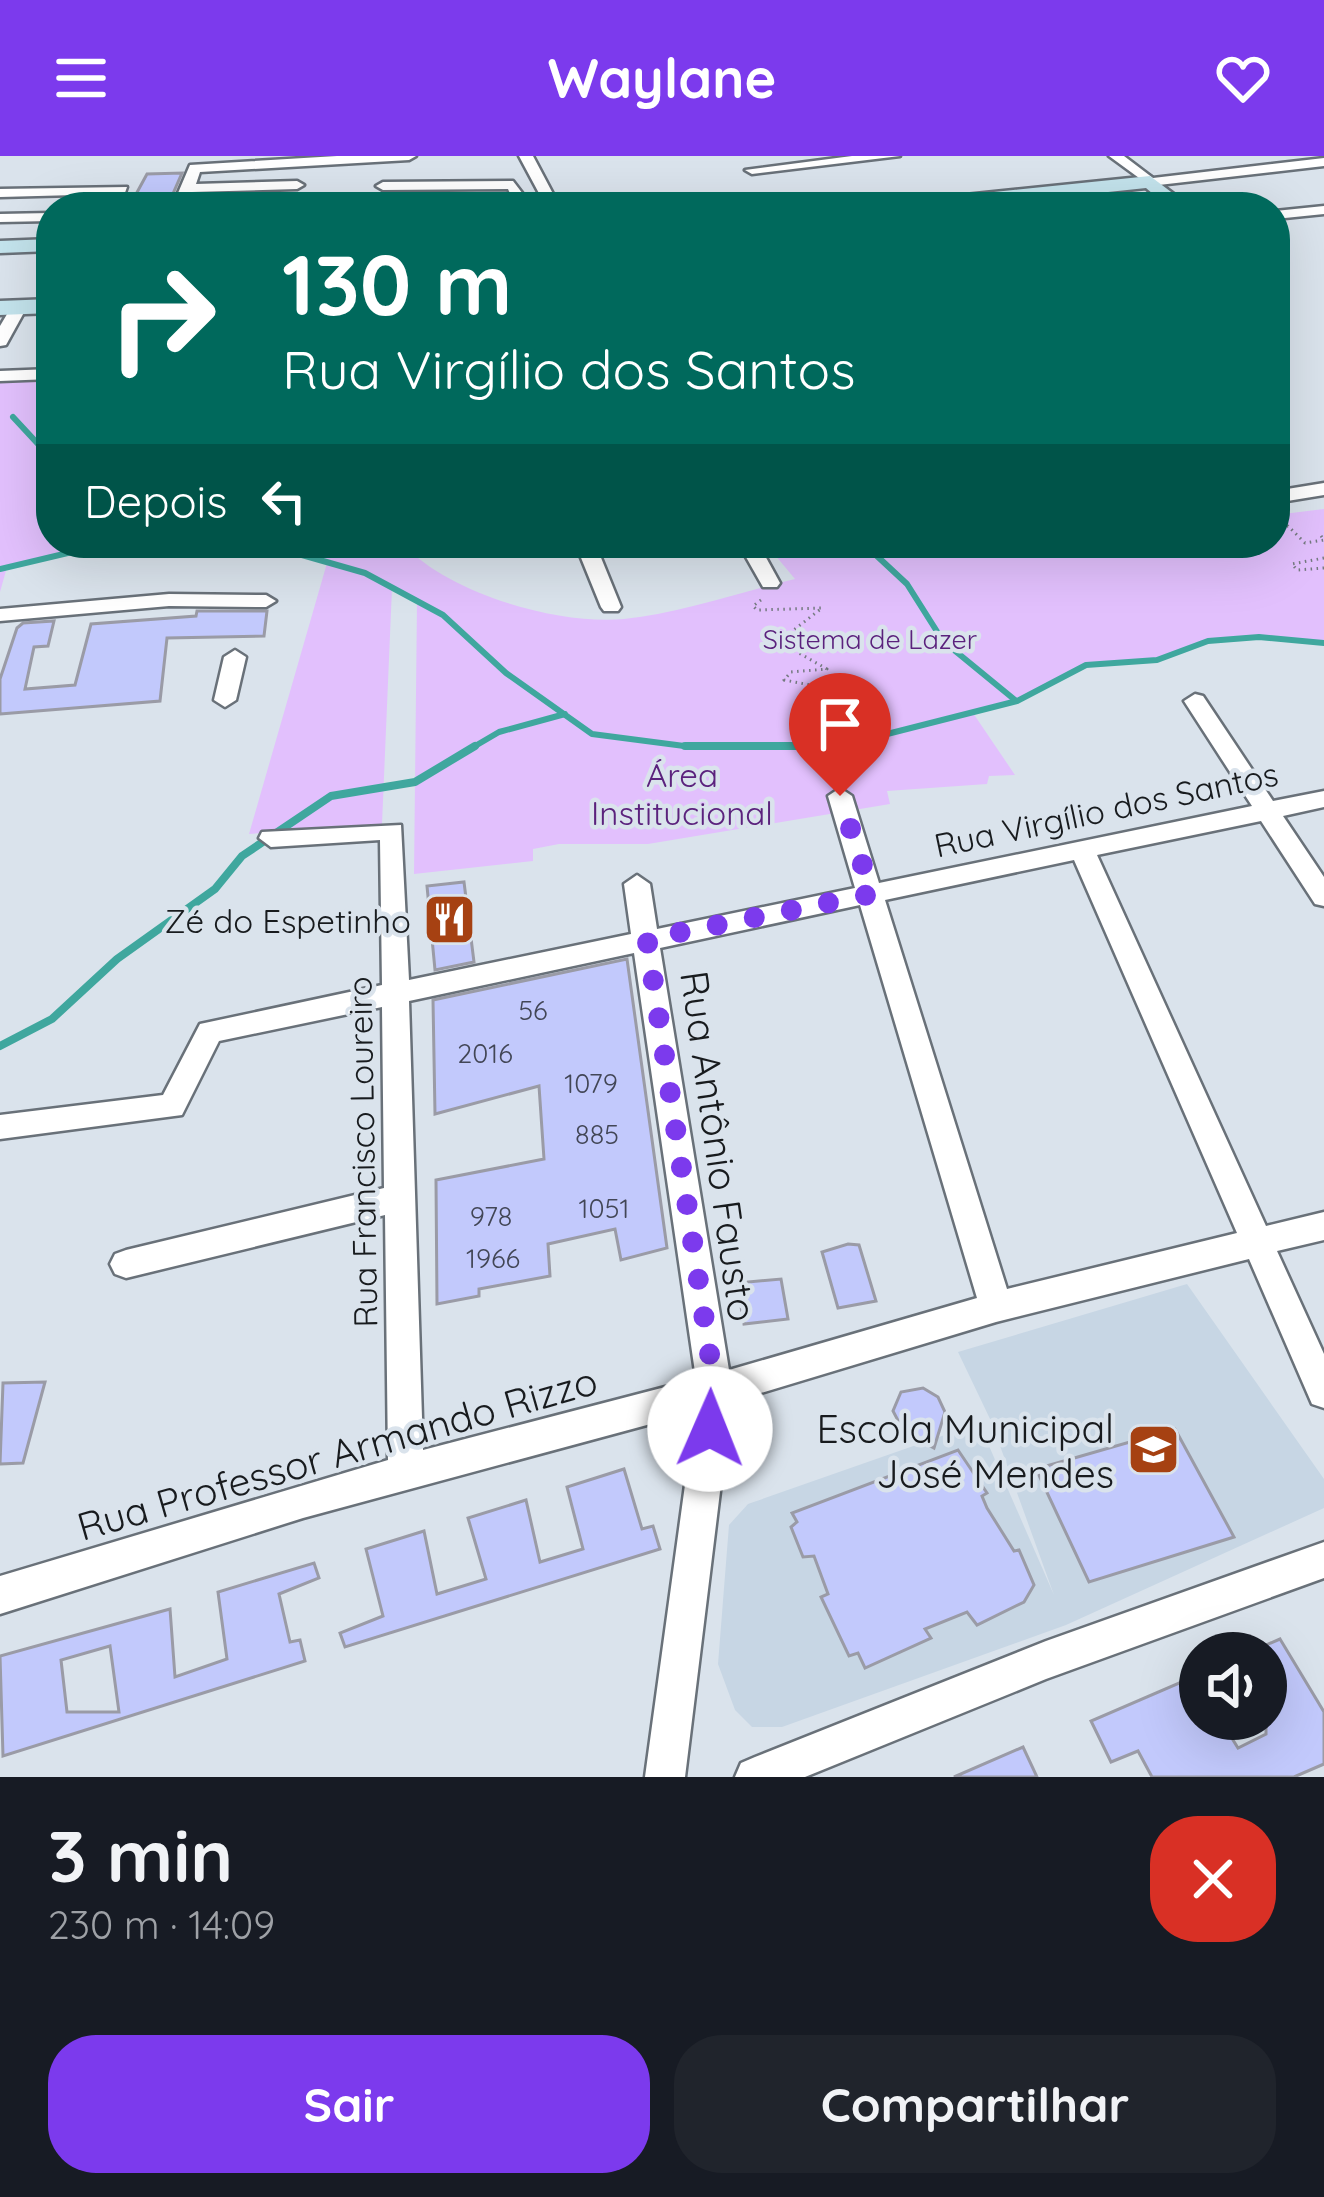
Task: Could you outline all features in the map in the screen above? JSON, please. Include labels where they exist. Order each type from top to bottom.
[{"type":"street","points":[[184,192],[195,168],[409,156]]},
{"type":"street","points":[[526,156],[545,192]]},
{"type":"street","points":[[752,170],[893,156]]},
{"type":"street","points":[[1116,156],[1162,192]]},
{"type":"street","points":[[1053,192],[1324,162]]},
{"type":"street","points":[[383,186],[513,184],[516,192]]},
{"type":"street","points":[[186,188],[297,185]]},
{"type":"street","points":[[61,192],[121,192]]},
{"type":"street","points":[[0,194],[36,193]]},
{"type":"street","points":[[1290,213],[1324,210]]},
{"type":"street","points":[[0,218],[36,217]]},
{"type":"street","points":[[0,247],[36,246]]},
{"type":"street","points":[[0,341],[9,308]]},
{"type":"street","points":[[0,376],[36,375]]},
{"type":"street","points":[[1290,495],[1324,489]]},
{"type":"street","points":[[591,558],[611,608]]},
{"type":"street","points":[[756,558],[770,583]]},
{"type":"street","points":[[0,613],[169,600],[266,602]]},
{"type":"street","points":[[225,700],[235,657]]},
{"type":"street","points":[[1195,700],[1324,897]]},
{"type":"street","points":[[840,796],[996,1306]]},
{"type":"street","name":"Rua Virgílio dos Santos","points":[[0,1127],[172,1106],[210,1032],[1324,799]]},
{"type":"street","name":"Rua Francisco Loureiro","points":[[271,838],[392,831],[406,1472]]},
{"type":"street","points":[[1083,852],[1324,1392]]},
{"type":"street","name":"Rua Antônio Fausto","points":[[637,884],[715,1390],[665,1777]]},
{"type":"street","points":[[126,1264],[399,1198]]},
{"type":"street","name":"Rua Professor Armando Rizzo","points":[[0,1595],[406,1472],[715,1390],[996,1306],[1324,1226]]},
{"type":"street","points":[[755,1777],[1046,1660],[1324,1560]]},
{"type":"path","points":[[1290,528],[1305,543],[1324,540],[1319,533]]},
{"type":"path","points":[[1324,558],[1292,564],[1298,570],[1324,568]]},
{"type":"path","points":[[770,583],[790,579],[789,586],[753,606],[757,610],[822,608],[786,635],[790,648],[827,669],[791,672],[784,680],[826,688],[836,712],[836,741],[820,751],[823,763],[845,766],[849,771],[842,779],[840,796]]},
{"type":"shaded area","points":[[1187,1284],[1324,1479],[1324,1508],[1066,1625],[782,1727],[752,1727],[735,1710],[718,1664],[729,1525],[748,1504],[979,1423],[1054,1595],[991,1421],[958,1352]]},
{"type":"green space","points":[[36,380],[36,558],[46,558],[7,567],[0,592],[0,383]]},
{"type":"green space","points":[[1324,509],[1324,643],[1259,637],[1209,641],[1157,660],[1086,665],[1017,701],[973,713],[1015,775],[989,776],[987,784],[887,791],[890,804],[648,844],[559,844],[533,849],[533,861],[414,874],[417,602],[392,588],[382,824],[249,834],[327,563],[310,558],[419,558],[448,578],[506,602],[568,617],[624,619],[795,579],[778,558],[1290,558],[1290,513]]},
{"type":"building","points":[[182,173],[174,192],[137,192],[147,174]]},
{"type":"building","points":[[197,611],[267,611],[264,636],[167,638],[160,701],[0,714],[0,679],[17,628],[23,623],[54,621],[48,646],[34,647],[25,689],[75,685],[91,624],[196,616]]},
{"type":"building","name":"Zé do Espetinho","points":[[464,882],[474,962],[435,970],[427,886]]},
{"type":"building","points":[[627,959],[667,1248],[621,1260],[615,1229],[548,1244],[550,1276],[479,1289],[479,1296],[437,1304],[436,1180],[544,1159],[539,1086],[435,1114],[433,1000]]},
{"type":"building","points":[[859,1245],[876,1301],[838,1308],[822,1252]]},
{"type":"building","points":[[781,1279],[788,1319],[744,1324],[737,1283]]},
{"type":"building","points":[[45,1382],[23,1463],[0,1464],[3,1383]]},
{"type":"building","points":[[923,1388],[938,1397],[945,1412],[934,1448],[904,1432],[893,1411],[901,1392]]},
{"type":"building","points":[[1175,1429],[1234,1537],[1089,1582],[1036,1469]]},
{"type":"building","points":[[958,1450],[987,1493],[982,1496],[987,1508],[1014,1551],[1019,1550],[1034,1585],[1024,1602],[977,1625],[967,1612],[925,1629],[931,1638],[865,1668],[858,1653],[849,1656],[821,1597],[828,1594],[814,1556],[803,1557],[791,1527],[797,1522],[792,1513]]},
{"type":"building","points":[[624,1469],[642,1529],[653,1526],[660,1549],[345,1647],[340,1633],[383,1616],[366,1549],[424,1531],[437,1594],[486,1579],[468,1518],[526,1500],[540,1562],[583,1549],[567,1487]]},
{"type":"building","points":[[314,1563],[319,1578],[279,1594],[290,1642],[300,1640],[305,1661],[3,1756],[0,1656],[170,1609],[175,1677],[227,1659],[218,1592]],"holes":[[[110,1646],[119,1712],[67,1712],[61,1660]]]},
{"type":"building","points":[[1287,1651],[1324,1712],[1324,1764],[1294,1777],[1152,1777],[1138,1751],[1111,1762],[1091,1721],[1179,1683],[1179,1740],[1233,1740],[1238,1748],[1254,1740],[1287,1740]]},
{"type":"building","points":[[1023,1747],[1037,1777],[954,1777]]},
{"type":"waterway","points":[[13,417],[36,442]]},
{"type":"waterway","points":[[0,569],[47,558]]},
{"type":"waterway","points":[[312,558],[365,573],[443,615],[506,673],[564,714]]},
{"type":"waterway","points":[[879,558],[907,584],[943,641],[1015,700]]},
{"type":"waterway","points":[[840,746],[1017,701],[1086,665],[1157,660],[1208,641],[1259,637],[1324,643]]},
{"type":"waterway","points":[[470,749],[499,732],[564,714]]},
{"type":"waterway","points":[[564,714],[592,734],[692,747],[812,746]]},
{"type":"waterway","points":[[470,749],[475,746]]},
{"type":"waterway","points":[[685,746],[805,746]]},
{"type":"waterway","points":[[0,1046],[52,1019],[117,959],[215,889],[242,856],[331,796],[415,782],[470,749]]},
{"type":"place","name":"Zé do Espetinho","points":[[450,920]]},
{"type":"place","name":"Escola Municipal José Mendes","points":[[1153,1450]]},
{"type":"route","points":[[710,1429],[715,1390],[647,939],[872,894],[840,796]]},
{"type":"park label","name":"Sistema de Lazer","points":[[870,639]]},
{"type":"park label","name":"Área Institucional","points":[[682,793]]}]
